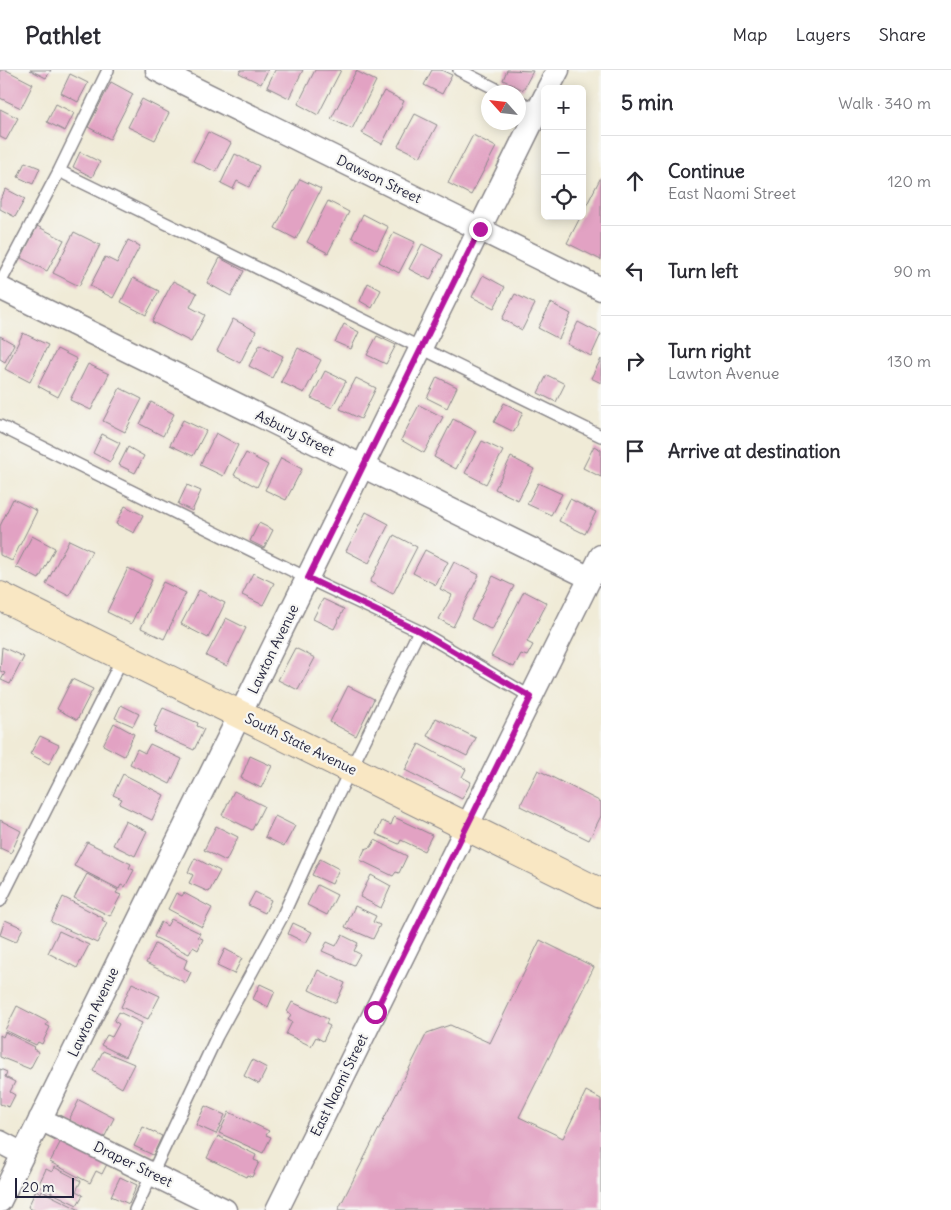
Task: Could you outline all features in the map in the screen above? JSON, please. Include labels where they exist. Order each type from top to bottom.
[{"type":"street","name":"Dawson Street","points":[[157,70],[601,289]]},
{"type":"street","points":[[550,85],[558,70]]},
{"type":"street","name":"Lawton Avenue","points":[[0,1201],[480,229],[534,102]]},
{"type":"street","name":"Asbury Street","points":[[0,288],[590,578]]},
{"type":"street","name":"East Naomi Street","points":[[278,1210],[601,556]]},
{"type":"street","name":"South State Avenue","points":[[0,596],[601,893]]},
{"type":"street","name":"Draper Street","points":[[40,1119],[226,1210]]},
{"type":"street","points":[[0,1142],[23,1154]]},
{"type":"lane","points":[[0,283],[59,171],[108,70]]},
{"type":"lane","points":[[458,70],[488,85]]},
{"type":"lane","points":[[59,171],[601,436]]},
{"type":"lane","points":[[0,426],[419,631],[531,697]]},
{"type":"lane","points":[[135,1210],[217,1036],[283,915],[351,769],[419,631]]},
{"type":"lane","points":[[0,901],[123,657]]},
{"type":"building","points":[[0,70],[6,70],[33,84],[21,108],[0,98]]},
{"type":"building","points":[[30,70],[51,70],[46,78]]},
{"type":"building","points":[[241,70],[268,70],[261,84],[239,73]]},
{"type":"building","points":[[275,70],[303,70],[289,98],[267,87]]},
{"type":"building","points":[[315,70],[341,70],[318,115],[298,104]]},
{"type":"building","points":[[432,70],[441,70],[452,75],[442,94],[424,85]]},
{"type":"building","points":[[507,70],[533,71],[526,85],[513,85],[503,80]]},
{"type":"building","points":[[356,71],[376,81],[352,129],[331,119]]},
{"type":"building","points":[[70,74],[88,83],[78,102],[61,93]]},
{"type":"building","points":[[111,82],[133,94],[110,139],[88,127]]},
{"type":"building","points":[[384,91],[404,101],[382,144],[362,133]]},
{"type":"building","points":[[142,99],[169,113],[155,140],[128,127]]},
{"type":"building","points":[[56,104],[74,113],[65,131],[47,122]]},
{"type":"building","points":[[0,109],[18,118],[6,140],[0,137]]},
{"type":"building","points":[[415,114],[437,125],[420,157],[398,146]]},
{"type":"building","points":[[208,132],[231,143],[216,172],[193,161]]},
{"type":"building","points":[[473,135],[496,147],[471,195],[448,183]]},
{"type":"building","points":[[80,152],[100,162],[92,177],[73,167]]},
{"type":"building","points":[[235,154],[259,166],[249,187],[237,181],[233,189],[221,183]]},
{"type":"building","points":[[25,162],[40,168],[33,184],[18,177]]},
{"type":"building","points":[[601,177],[601,260],[567,243],[579,220],[586,220],[586,206]]},
{"type":"building","points":[[300,179],[321,189],[296,239],[275,228]]},
{"type":"building","points":[[6,189],[25,199],[15,217],[0,209],[0,200]]},
{"type":"building","points":[[328,201],[349,212],[328,253],[307,242]]},
{"type":"building","points":[[363,214],[388,227],[377,250],[352,237]]},
{"type":"building","points":[[37,226],[64,240],[47,271],[21,258]]},
{"type":"building","points":[[74,232],[100,245],[79,286],[53,273]]},
{"type":"building","points":[[394,232],[415,242],[399,273],[379,262]]},
{"type":"building","points":[[128,240],[140,246],[113,298],[90,286],[105,257],[117,263]]},
{"type":"building","points":[[422,244],[443,255],[430,280],[409,269]]},
{"type":"building","points":[[220,258],[244,271],[231,296],[207,283]]},
{"type":"building","points":[[483,275],[505,287],[494,308],[472,297]]},
{"type":"building","points":[[133,278],[159,291],[146,315],[121,302]]},
{"type":"building","points":[[173,281],[197,293],[190,307],[205,315],[191,342],[152,322]]},
{"type":"building","points":[[368,283],[381,290],[372,308],[360,301]]},
{"type":"building","points":[[515,294],[535,304],[522,330],[502,319]]},
{"type":"building","points":[[551,303],[571,314],[559,339],[538,328]]},
{"type":"building","points":[[233,319],[256,331],[240,363],[217,351]]},
{"type":"building","points":[[578,322],[601,334],[591,356],[567,344]]},
{"type":"building","points":[[344,324],[359,332],[351,349],[335,342]]},
{"type":"building","points":[[23,333],[48,345],[30,382],[5,369]]},
{"type":"building","points":[[0,336],[14,344],[5,362],[0,359]]},
{"type":"building","points":[[377,336],[396,345],[386,364],[367,355]]},
{"type":"building","points":[[260,344],[283,356],[272,378],[249,366]]},
{"type":"building","points":[[298,348],[321,360],[304,393],[281,382]]},
{"type":"building","points":[[57,349],[77,359],[58,397],[38,386]]},
{"type":"building","points":[[601,359],[601,383],[591,378]]},
{"type":"building","points":[[88,364],[109,374],[91,410],[70,400]]},
{"type":"building","points":[[325,371],[346,381],[332,408],[311,398]]},
{"type":"building","points":[[547,375],[565,384],[556,402],[538,393]]},
{"type":"building","points":[[437,377],[457,387],[447,408],[427,398]]},
{"type":"building","points":[[356,378],[376,388],[361,419],[340,409]]},
{"type":"building","points":[[120,388],[142,399],[125,432],[103,421]]},
{"type":"building","points":[[151,402],[174,414],[163,436],[140,424]]},
{"type":"building","points":[[504,403],[523,412],[514,432],[494,422]]},
{"type":"building","points":[[419,405],[443,417],[424,453],[401,440]]},
{"type":"building","points":[[453,419],[476,431],[456,469],[434,457]]},
{"type":"building","points":[[183,420],[206,431],[193,456],[170,445]]},
{"type":"building","points":[[216,433],[238,445],[223,476],[200,465]]},
{"type":"building","points":[[102,434],[120,443],[110,462],[93,453]]},
{"type":"building","points":[[482,441],[503,451],[486,484],[465,473]]},
{"type":"building","points":[[594,446],[601,450],[601,477],[583,468]]},
{"type":"building","points":[[128,447],[144,456],[135,473],[119,465]]},
{"type":"building","points":[[246,453],[268,465],[257,487],[234,475]]},
{"type":"building","points":[[511,457],[534,469],[518,500],[495,489]]},
{"type":"building","points":[[281,458],[302,469],[286,500],[265,490]]},
{"type":"building","points":[[538,483],[562,494],[551,515],[527,504]]},
{"type":"building","points":[[187,485],[201,491],[192,511],[178,504]]},
{"type":"building","points":[[13,499],[37,511],[12,561],[0,555],[0,526]]},
{"type":"building","points":[[570,499],[596,512],[585,534],[559,521]]},
{"type":"building","points":[[125,506],[143,515],[134,533],[116,524]]},
{"type":"building","points":[[366,512],[389,524],[369,563],[346,551]]},
{"type":"building","points":[[259,523],[273,530],[264,548],[250,541]]},
{"type":"building","points":[[394,535],[417,547],[393,594],[370,582]]},
{"type":"building","points":[[32,536],[55,548],[39,579],[16,567]]},
{"type":"building","points":[[69,540],[92,551],[69,596],[46,584]]},
{"type":"building","points":[[425,550],[448,562],[436,585],[413,573]]},
{"type":"building","points":[[454,562],[479,575],[453,627],[439,619],[452,595],[440,589]]},
{"type":"building","points":[[128,568],[152,580],[131,624],[107,612]]},
{"type":"building","points":[[253,573],[274,583],[263,605],[242,595]]},
{"type":"building","points":[[493,576],[514,586],[492,630],[471,619]]},
{"type":"building","points":[[163,582],[186,593],[164,639],[141,628]]},
{"type":"building","points":[[199,590],[225,603],[208,638],[181,624]]},
{"type":"building","points":[[524,591],[547,603],[527,642],[533,645],[527,656],[521,654],[514,667],[491,656]]},
{"type":"building","points":[[323,599],[344,609],[334,629],[313,619]]},
{"type":"building","points":[[226,618],[246,628],[227,666],[206,656]]},
{"type":"building","points":[[2,647],[24,657],[10,684],[1,680],[5,673],[0,671]]},
{"type":"building","points":[[295,648],[315,658],[298,690],[278,680]]},
{"type":"building","points":[[72,679],[93,689],[77,720],[57,709]]},
{"type":"building","points":[[348,686],[374,699],[356,736],[330,722]]},
{"type":"building","points":[[121,705],[139,714],[133,726],[115,718]]},
{"type":"building","points":[[163,708],[198,723],[197,726],[204,729],[194,750],[154,732],[157,727],[154,726]]},
{"type":"building","points":[[436,718],[476,738],[467,756],[427,736]]},
{"type":"building","points":[[114,723],[134,734],[124,756],[103,745]]},
{"type":"building","points":[[40,736],[59,745],[49,764],[30,754]]},
{"type":"building","points":[[150,744],[182,759],[170,784],[130,764],[137,749],[145,753]]},
{"type":"building","points":[[419,744],[466,769],[462,777],[471,782],[462,799],[405,770]]},
{"type":"building","points":[[250,756],[272,766],[261,788],[241,778]]},
{"type":"building","points":[[538,770],[601,802],[601,816],[589,840],[520,806]]},
{"type":"building","points":[[123,774],[164,795],[152,820],[119,804],[122,799],[113,795]]},
{"type":"building","points":[[234,791],[264,806],[252,830],[222,815]]},
{"type":"building","points":[[275,816],[295,826],[284,846],[265,837]]},
{"type":"building","points":[[394,817],[432,835],[424,851],[401,840],[399,844],[376,834],[382,821],[391,825]]},
{"type":"building","points":[[0,820],[21,831],[11,853],[0,848]]},
{"type":"building","points":[[125,821],[147,831],[135,856],[113,845]]},
{"type":"building","points":[[216,826],[238,837],[226,861],[204,850]]},
{"type":"building","points":[[375,840],[407,856],[399,873],[396,872],[393,876],[360,860],[365,849],[371,847]]},
{"type":"building","points":[[87,842],[131,864],[129,868],[134,870],[125,887],[121,885],[119,889],[74,866]]},
{"type":"building","points":[[195,858],[220,871],[209,892],[189,883],[193,875],[188,872]]},
{"type":"building","points":[[320,859],[339,869],[332,884],[312,875]]},
{"type":"building","points":[[87,874],[118,890],[116,893],[121,895],[110,916],[74,898]]},
{"type":"building","points":[[371,875],[391,886],[381,908],[360,897]]},
{"type":"building","points":[[317,885],[337,895],[327,915],[307,905]]},
{"type":"building","points":[[255,892],[271,900],[265,913],[248,905]]},
{"type":"building","points":[[176,893],[182,896],[184,893],[212,908],[202,927],[168,909]]},
{"type":"building","points":[[63,897],[103,918],[102,920],[107,923],[97,943],[51,922]]},
{"type":"building","points":[[355,906],[376,916],[373,922],[380,925],[373,939],[345,927]]},
{"type":"building","points":[[171,919],[200,933],[198,937],[203,939],[198,950],[193,947],[189,954],[154,937],[161,922],[167,926]]},
{"type":"building","points":[[5,920],[23,928],[16,942],[0,935]]},
{"type":"building","points":[[293,923],[312,932],[306,943],[288,934]]},
{"type":"building","points":[[59,931],[89,945],[77,968],[48,953]]},
{"type":"building","points":[[342,935],[358,943],[354,951],[360,954],[354,965],[322,951],[327,942],[336,946]]},
{"type":"building","points":[[540,940],[594,967],[519,1117],[563,1138],[586,1091],[601,1099],[601,1210],[338,1210],[427,1033],[450,1025],[490,1043]]},
{"type":"building","points":[[155,944],[187,960],[184,968],[191,972],[186,983],[146,963]]},
{"type":"building","points":[[225,949],[242,958],[234,974],[217,966]]},
{"type":"building","points":[[318,970],[345,983],[336,1003],[309,990]]},
{"type":"building","points":[[132,983],[160,996],[148,1019],[121,1007]]},
{"type":"building","points":[[260,984],[275,991],[268,1007],[253,999]]},
{"type":"building","points":[[292,1002],[328,1019],[326,1024],[330,1026],[323,1041],[316,1037],[311,1046],[286,1034],[292,1022],[288,1020],[291,1014],[287,1012]]},
{"type":"building","points":[[17,1006],[48,1022],[46,1025],[50,1027],[42,1044],[38,1042],[36,1045],[5,1030]]},
{"type":"building","points":[[119,1012],[142,1023],[125,1057],[101,1045],[107,1035],[112,1037],[119,1024],[114,1021]]},
{"type":"building","points":[[5,1032],[35,1047],[33,1049],[39,1052],[30,1069],[0,1057],[0,1035],[3,1037]]},
{"type":"building","points":[[103,1051],[134,1064],[122,1088],[93,1071]]},
{"type":"building","points":[[252,1060],[267,1068],[259,1084],[244,1076]]},
{"type":"building","points":[[0,1069],[7,1072],[5,1077],[15,1082],[10,1092],[15,1095],[9,1107],[0,1104]]},
{"type":"building","points":[[79,1100],[114,1118],[103,1140],[68,1122]]},
{"type":"building","points":[[205,1106],[225,1115],[216,1134],[196,1125]]},
{"type":"building","points":[[229,1112],[269,1131],[266,1135],[271,1137],[263,1153],[219,1133]]},
{"type":"building","points":[[143,1127],[162,1136],[153,1155],[134,1146]]},
{"type":"building","points":[[218,1136],[256,1155],[254,1160],[259,1162],[252,1177],[247,1175],[246,1177],[207,1158]]},
{"type":"building","points":[[61,1141],[107,1164],[102,1174],[96,1171],[90,1183],[50,1162]]},
{"type":"building","points":[[54,1167],[81,1181],[76,1191],[83,1195],[77,1205],[38,1186],[46,1169],[52,1172]]},
{"type":"building","points":[[120,1177],[137,1185],[129,1204],[111,1196]]},
{"type":"building","points":[[36,1190],[41,1193],[42,1191],[80,1210],[33,1210],[28,1207]]},
{"type":"route","points":[[375,1012],[531,697],[419,631],[308,578],[480,229]]}]
